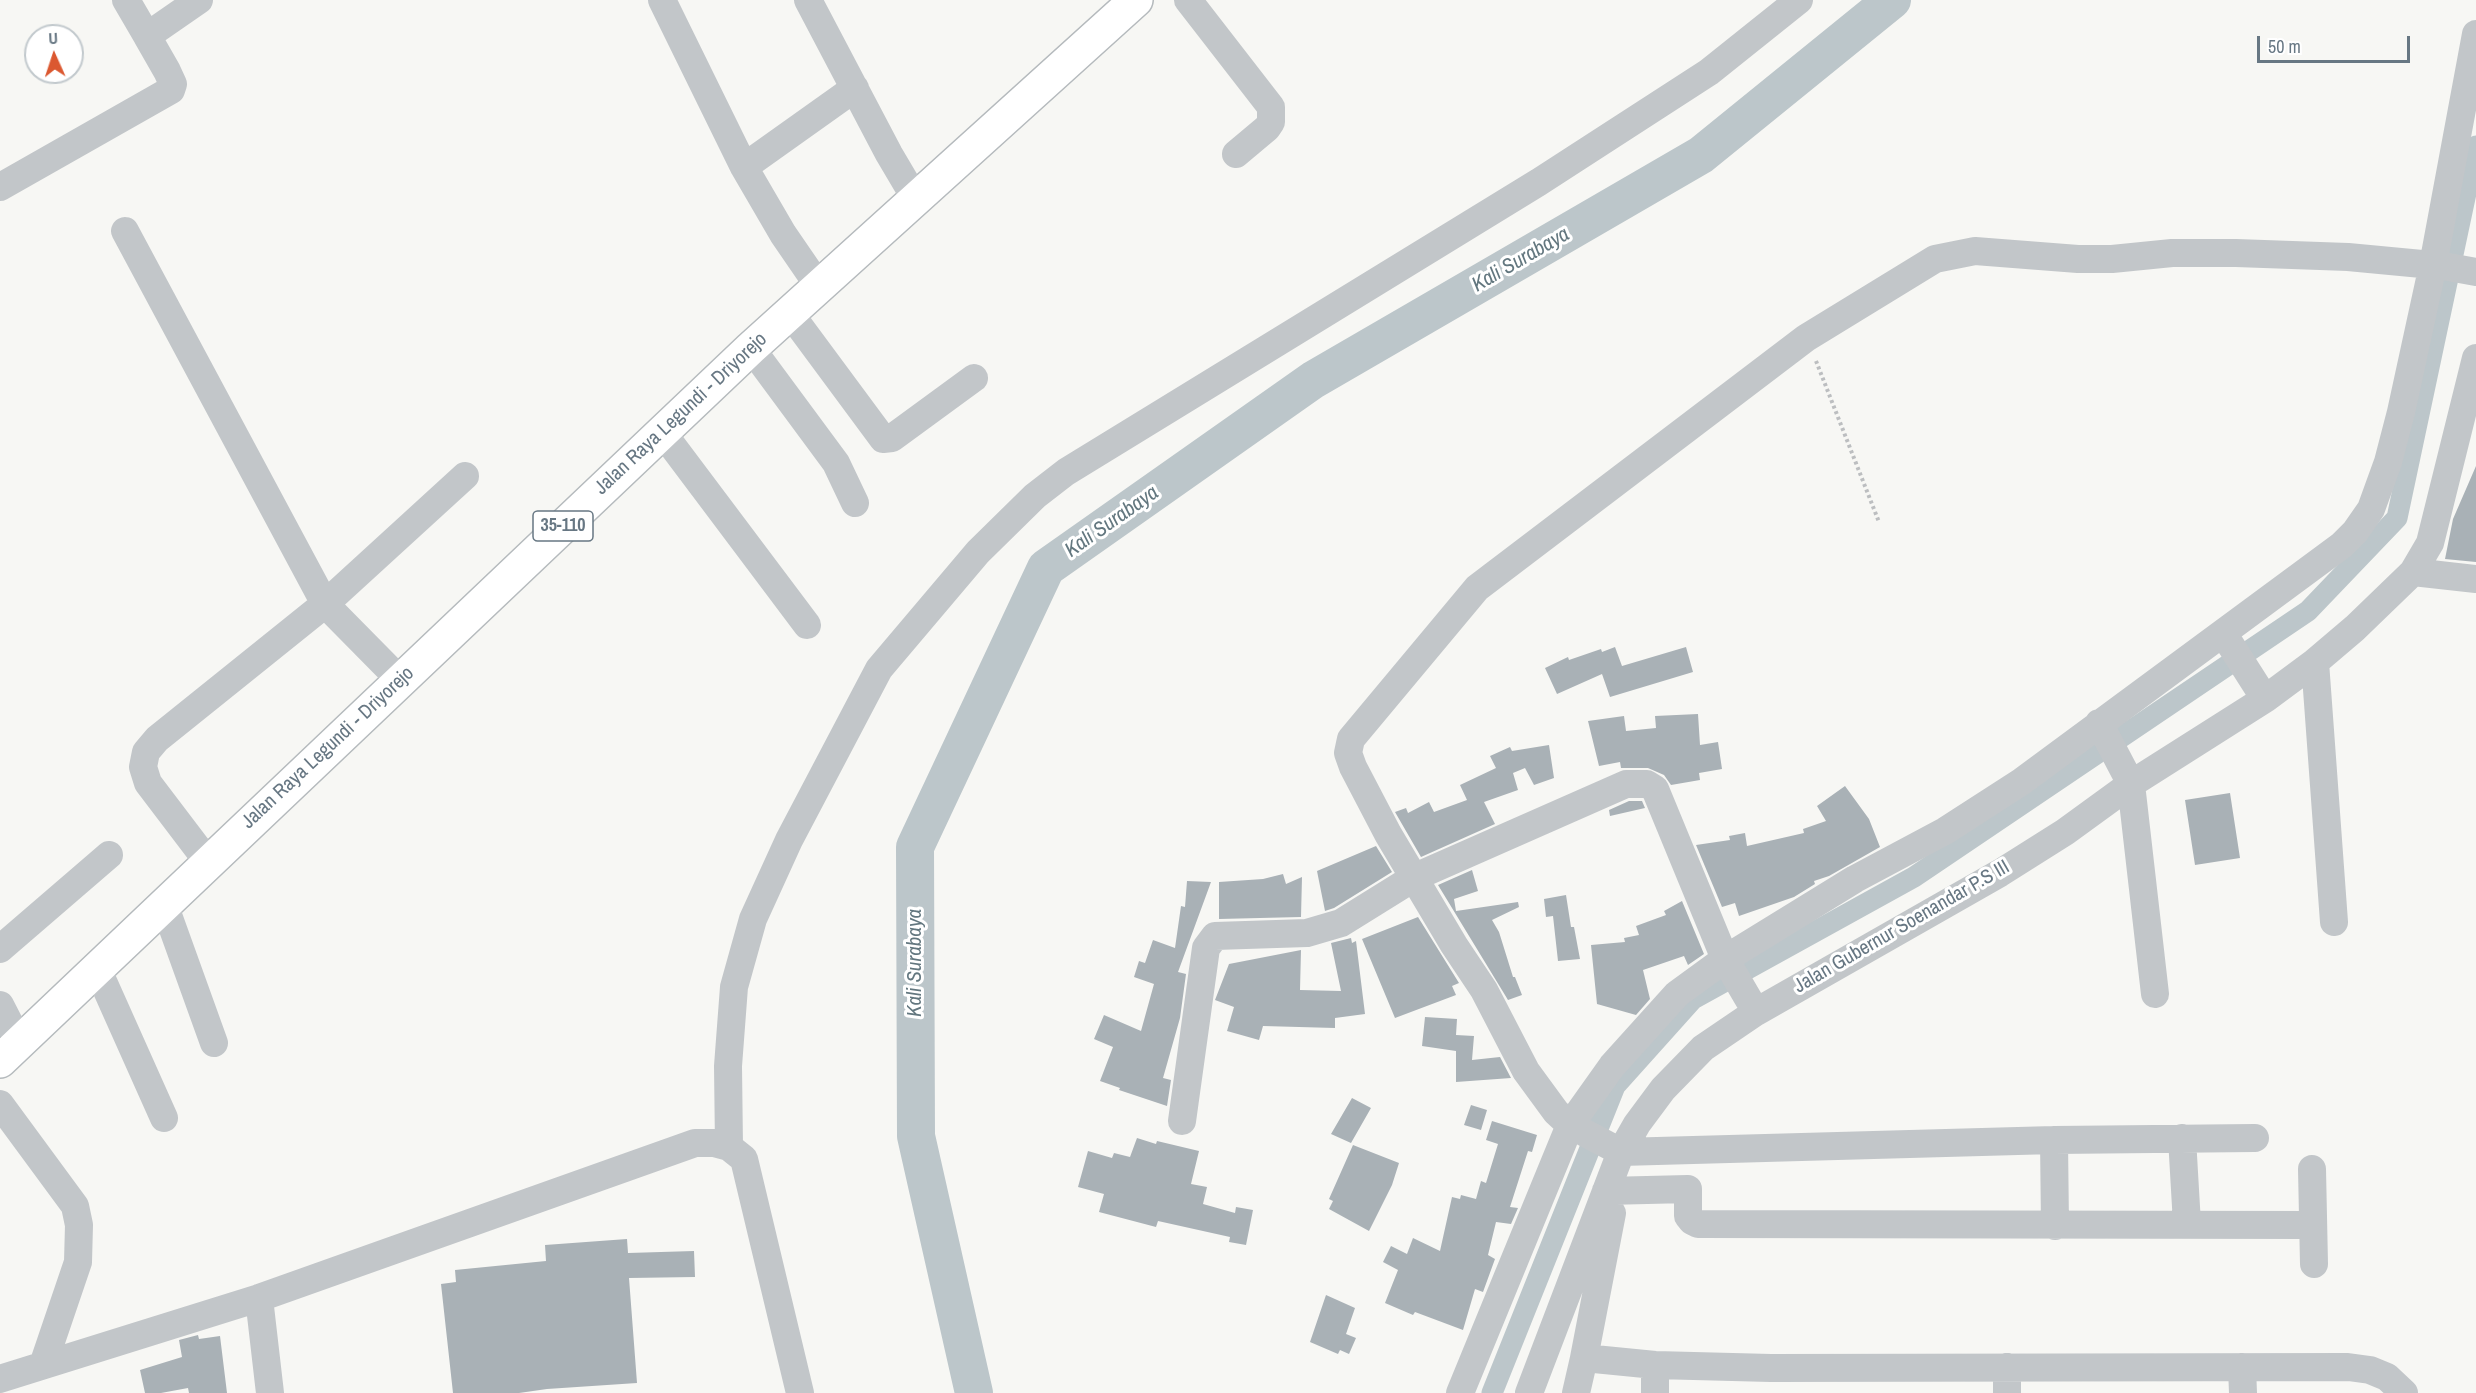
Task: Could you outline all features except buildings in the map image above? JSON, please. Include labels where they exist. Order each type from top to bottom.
[{"type":"main road","name":"Jalan Raya Legundi - Driyorejo","points":[[9,1052],[208,862],[391,670],[662,432],[789,312],[812,277],[910,189],[1136,0]]},
{"type":"street","points":[[0,186],[171,90],[173,84],[167,70],[126,0]]},
{"type":"street","points":[[147,36],[199,0]]},
{"type":"street","points":[[662,0],[744,167],[783,234],[812,277]]},
{"type":"street","points":[[808,0],[889,154],[910,189]]},
{"type":"street","points":[[1188,0],[1271,107],[1272,122],[1236,154]]},
{"type":"street","points":[[729,1147],[728,1066],[734,987],[753,919],[789,840],[879,669],[978,552],[1035,496],[1066,472],[1549,176],[1709,72],[1800,0]]},
{"type":"street","points":[[1460,1393],[1574,1127],[1612,1066],[1677,994],[1728,965],[1855,879],[1954,825],[2102,728],[2228,640],[2355,532],[2371,510],[2388,462],[2438,265],[2476,34]]},
{"type":"street","points":[[744,167],[855,88]]},
{"type":"street","points":[[125,231],[326,604],[391,670]]},
{"type":"street","points":[[2255,1138],[2054,1140],[1690,1151],[1616,1150],[1574,1127],[1556,1112],[1526,1071],[1484,990],[1454,945],[1388,834],[1353,767],[1348,753],[1351,739],[1477,588],[1806,338],[1935,258],[1975,251],[2090,259],[2172,253],[2236,253],[2348,256],[2438,265],[2476,272]]},
{"type":"street","points":[[789,312],[883,439],[892,438],[974,378]]},
{"type":"street","points":[[751,348],[836,463],[855,503]]},
{"type":"street","name":"Jalan Gubernur Soenandar P.S III","points":[[1529,1393],[1612,1190],[1616,1150],[1671,1081],[1703,1048],[1752,1006],[2000,873],[2065,832],[2128,778],[2261,692],[2315,662],[2355,628],[2413,572],[2430,543],[2476,358]]},
{"type":"street","points":[[662,432],[807,625]]},
{"type":"street","points":[[208,862],[148,783],[143,766],[146,752],[157,739],[326,604],[465,476]]},
{"type":"street","points":[[2413,572],[2476,579]]},
{"type":"street","points":[[2228,640],[2261,692]]},
{"type":"street","points":[[2315,662],[2334,922]]},
{"type":"street","points":[[2102,728],[2128,778],[2155,994]]},
{"type":"street","points":[[1182,1121],[1206,948],[1209,941],[1223,934],[1306,933],[1324,929],[1341,922],[1415,877],[1626,784],[1647,784],[1655,789],[1728,965],[1752,1006]]},
{"type":"street","points":[[0,949],[109,855]]},
{"type":"street","points":[[164,904],[214,1043]]},
{"type":"street","points":[[97,968],[164,1118]]},
{"type":"street","points":[[1,1007],[9,1052]]},
{"type":"street","points":[[0,1104],[75,1206],[79,1225],[78,1262],[43,1365]]},
{"type":"street","points":[[2182,1138],[2187,1224]]},
{"type":"street","points":[[2054,1140],[2055,1226]]},
{"type":"street","points":[[0,1379],[259,1298],[695,1143],[714,1143],[729,1147],[744,1159],[800,1393]]},
{"type":"street","points":[[1690,1151],[1688,1216],[1698,1224],[2312,1225]]},
{"type":"street","points":[[2312,1169],[2313,1264]]},
{"type":"street","points":[[1576,1393],[1612,1190],[1688,1189]]},
{"type":"street","points":[[259,1298],[270,1393]]},
{"type":"street","points":[[1584,1358],[1655,1379],[1771,1381],[2243,1380],[2348,1367],[2370,1370],[2388,1388]]},
{"type":"path","points":[[1806,338],[1879,522]]},
{"type":"waterway","name":"Kali Surabaya","points":[[974,1393],[916,1136],[915,847],[1046,568],[1313,380],[1701,155],[1892,0]]},
{"type":"waterway","points":[[1492,1393],[1615,1086],[1693,999],[1914,877],[2308,611],[2397,518],[2476,146]]}]
